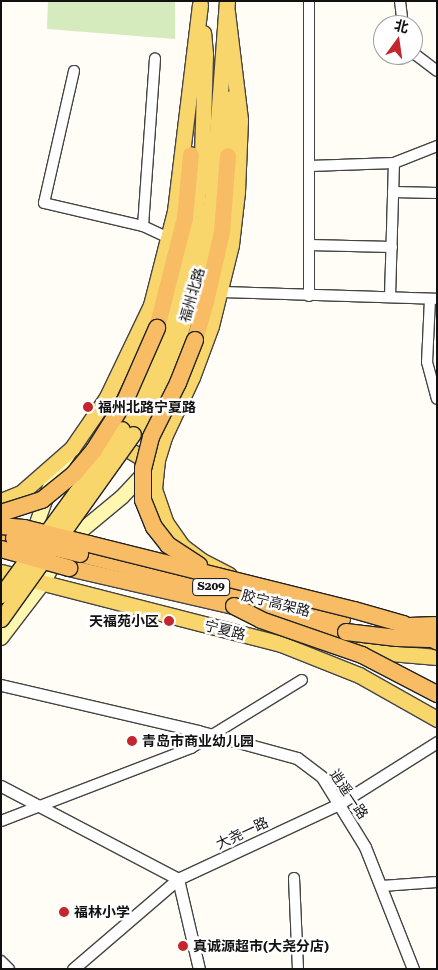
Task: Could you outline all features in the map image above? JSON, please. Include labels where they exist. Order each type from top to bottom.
[{"type":"highway","points":[[1,513],[42,500],[74,474],[94,450],[124,401],[157,328],[174,268],[185,218],[192,155]]},
{"type":"highway","points":[[228,156],[222,232],[206,302],[178,383],[151,437],[143,468],[143,500],[154,528],[168,545],[190,562],[247,586]]},
{"type":"highway","points":[[1,527],[24,528],[403,624],[437,640]]},
{"type":"highway","name":"胶宁高架路","points":[[1,535],[342,619],[392,627],[437,623]]},
{"type":"highway","name":"胶宁高架路","points":[[1,549],[69,568],[346,632],[397,638],[437,640]]},
{"type":"highway","points":[[234,606],[261,620],[362,655],[437,694]]},
{"type":"main road","points":[[157,460],[153,461],[141,457],[96,430],[94,420],[151,305],[169,238],[180,174],[200,3]]},
{"type":"main road","name":"福州北路","points":[[128,431],[165,342],[180,297],[193,239],[199,199],[205,54],[200,3]]},
{"type":"main road","points":[[227,7],[241,143],[232,236],[211,326],[192,377],[164,437],[157,460],[154,489],[166,523],[182,546],[202,561],[247,586],[280,587]]},
{"type":"main road","name":"福州北路","points":[[39,546],[155,394],[175,349],[202,264],[212,200],[227,7]]},
{"type":"main road","points":[[192,155],[195,48]]},
{"type":"main road","points":[[228,156],[233,55]]},
{"type":"main road","points":[[1,619],[39,546],[52,481],[101,406]]},
{"type":"main road","points":[[1,501],[21,493],[72,448]]},
{"type":"main road","points":[[1,638],[43,583],[64,545],[122,497],[157,460]]},
{"type":"main road","points":[[1,527],[39,546],[64,545],[247,586],[355,614],[437,623]]},
{"type":"main road","points":[[7,572],[39,546]]},
{"type":"main road","points":[[1,595],[39,546]]},
{"type":"main road","name":"宁夏路","points":[[1,557],[7,572]]},
{"type":"main road","name":"宁夏路","points":[[7,572],[52,569],[378,652],[437,657]]},
{"type":"main road","name":"宁夏路","points":[[7,572],[281,644],[359,676],[437,719]]},
{"type":"main road","points":[[226,574],[437,629]]},
{"type":"main road","points":[[314,635],[342,658],[359,676]]},
{"type":"street","points":[[309,1],[309,296]]},
{"type":"street","points":[[400,1],[402,15]]},
{"type":"street","points":[[143,226],[154,58]]},
{"type":"street","points":[[423,60],[437,71]]},
{"type":"street","points":[[74,71],[44,203],[143,226],[169,238]]},
{"type":"street","points":[[310,166],[394,163],[437,146]]},
{"type":"street","points":[[390,298],[394,163]]},
{"type":"street","points":[[393,192],[437,193]]},
{"type":"street","points":[[310,245],[392,247]]},
{"type":"street","points":[[220,292],[433,299],[427,362],[437,399]]},
{"type":"street","points":[[1,821],[141,769],[191,748],[302,680]]},
{"type":"street","name":"逍遥一路","points":[[1,685],[214,735],[297,758],[322,777],[365,847],[382,886],[413,969]]},
{"type":"street","name":"大尧一路","points":[[73,969],[178,879],[339,804],[437,742]]},
{"type":"street","points":[[1,786],[178,879],[199,969]]},
{"type":"street","points":[[294,878],[298,969]]},
{"type":"street","points":[[382,886],[437,882]]},
{"type":"street","points":[[1,960],[9,969]]},
{"type":"green space","points":[[48,1],[175,1],[175,39],[47,29]]},
{"type":"place","name":"福州北路宁夏路","points":[[88,407]]},
{"type":"place","name":"天福苑小区","points":[[169,621]]},
{"type":"place","name":"青岛市商业幼儿园","points":[[132,741]]},
{"type":"place","name":"福林小学","points":[[64,912]]},
{"type":"place","name":"真诚源超市(大尧分店)","points":[[183,946]]}]
